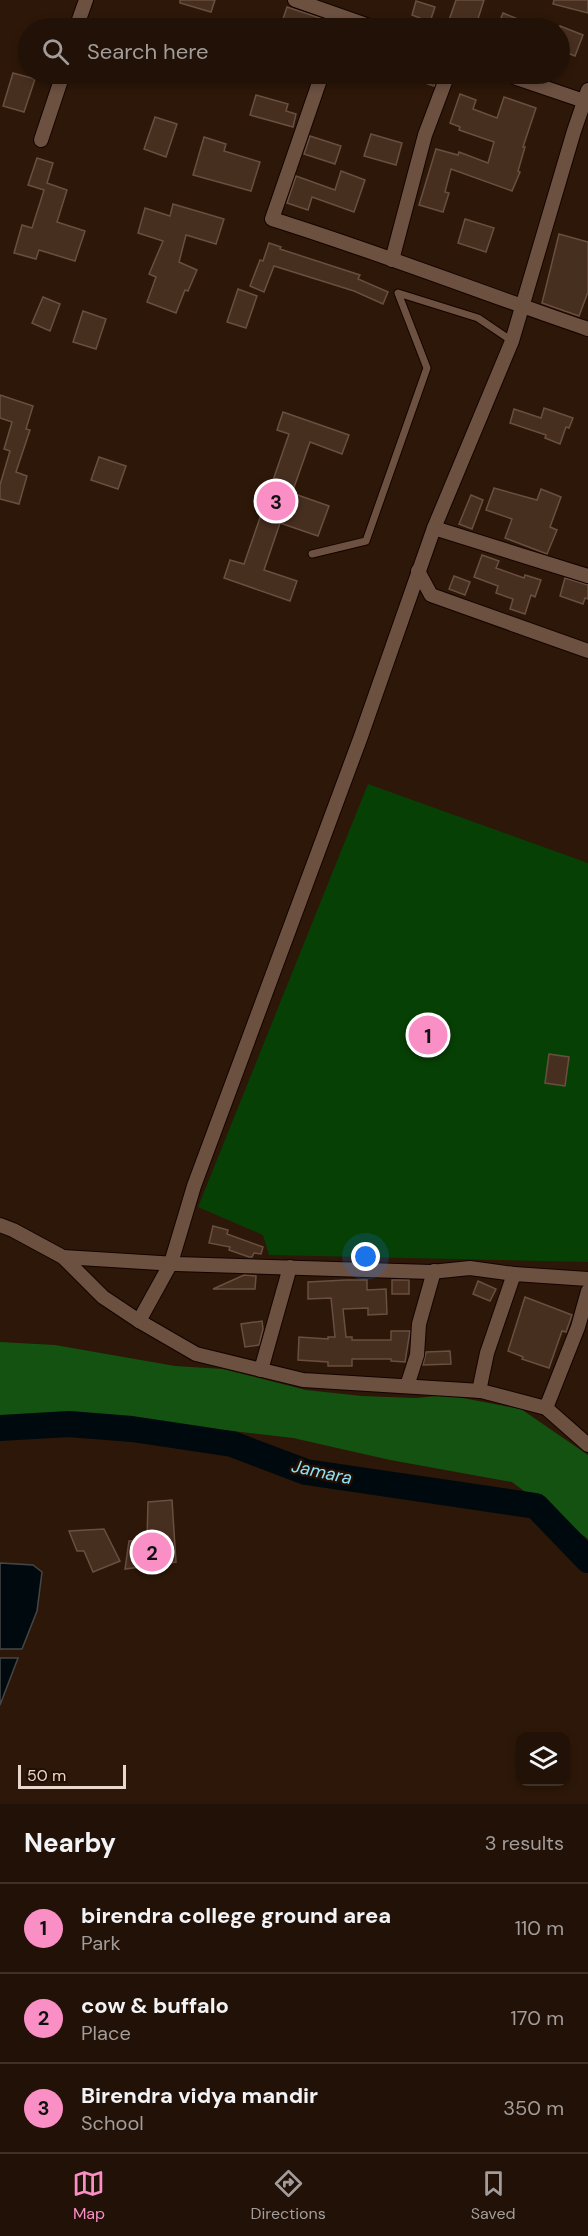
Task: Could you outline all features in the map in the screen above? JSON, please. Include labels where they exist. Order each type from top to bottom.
[{"type":"street","points":[[80,18],[86,0]]},
{"type":"street","points":[[295,0],[330,18]]},
{"type":"street","points":[[41,141],[60,84]]},
{"type":"street","points":[[319,84],[272,219],[345,242],[588,329]]},
{"type":"street","points":[[392,260],[425,135],[444,84]]},
{"type":"street","points":[[139,1321],[171,1263],[194,1186],[360,739],[418,571],[512,341],[586,95],[544,84]]},
{"type":"street","points":[[574,131],[588,136]]},
{"type":"street","points":[[434,528],[588,576]]},
{"type":"street","points":[[418,571],[431,595],[588,651]]},
{"type":"street","points":[[0,1226],[13,1230],[63,1257],[103,1297],[196,1354],[303,1380],[479,1391],[546,1408],[588,1445]]},
{"type":"street","points":[[63,1257],[171,1263],[434,1271],[470,1268],[514,1274],[588,1279]]},
{"type":"street","points":[[261,1370],[290,1267]]},
{"type":"street","points":[[407,1386],[417,1354],[419,1324],[434,1271]]},
{"type":"street","points":[[479,1391],[488,1353],[514,1274]]},
{"type":"street","points":[[546,1408],[583,1329],[588,1291]]},
{"type":"lane","points":[[312,554],[366,541],[427,368],[398,293],[478,318],[512,341]]},
{"type":"green space","points":[[368,784],[588,863],[588,1262],[269,1255],[263,1235],[198,1207]]},
{"type":"green space","points":[[0,1342],[55,1345],[175,1366],[223,1369],[306,1390],[362,1396],[416,1398],[447,1395],[521,1409],[588,1455],[588,1539],[512,1482],[390,1460],[293,1438],[125,1419],[48,1416],[0,1420]]},
{"type":"shaded area","points":[[0,1563],[33,1565],[42,1572],[37,1611],[22,1649],[0,1649]]},
{"type":"shaded area","points":[[0,1658],[18,1658],[0,1705]]},
{"type":"building","points":[[180,0],[215,0],[211,12],[180,3]]},
{"type":"building","points":[[456,0],[484,0],[478,18],[450,18]]},
{"type":"building","points":[[554,0],[588,0],[588,13],[553,4]]},
{"type":"building","points":[[416,1],[435,7],[431,18],[412,15]]},
{"type":"building","points":[[287,7],[320,18],[283,18]]},
{"type":"building","points":[[503,13],[515,18],[501,18]]},
{"type":"building","points":[[570,30],[583,35],[575,56],[570,54]]},
{"type":"building","points":[[13,73],[18,74],[18,84],[33,84],[24,112],[3,106]]},
{"type":"building","points":[[460,94],[476,100],[473,109],[497,118],[504,97],[536,108],[523,147],[525,147],[518,171],[520,172],[512,191],[451,169],[445,192],[449,193],[443,212],[419,205],[436,149],[458,155],[459,152],[488,163],[494,142],[459,130],[460,127],[450,123]]},
{"type":"building","points":[[256,95],[288,104],[286,111],[296,114],[293,127],[250,115]]},
{"type":"building","points":[[155,117],[177,124],[166,157],[144,149]]},
{"type":"building","points":[[371,134],[402,143],[396,165],[364,156]]},
{"type":"building","points":[[310,136],[341,146],[335,164],[304,154]]},
{"type":"building","points":[[204,137],[226,144],[224,151],[260,162],[251,191],[193,175]]},
{"type":"building","points":[[37,158],[53,163],[47,183],[67,190],[57,222],[85,231],[75,261],[39,250],[36,259],[14,253],[22,225],[32,228],[44,190],[28,185]]},
{"type":"building","points":[[341,171],[365,180],[354,212],[312,197],[308,210],[287,203],[296,176],[335,190]]},
{"type":"building","points":[[173,204],[224,219],[216,244],[186,235],[179,262],[197,270],[188,291],[185,290],[176,313],[147,302],[156,277],[149,274],[163,241],[138,233],[145,208],[170,216]]},
{"type":"building","points":[[465,219],[494,228],[486,252],[458,243]]},
{"type":"building","points":[[559,234],[588,242],[588,292],[579,316],[542,303]]},
{"type":"building","points":[[269,243],[281,247],[280,249],[360,275],[358,279],[388,292],[383,304],[354,291],[274,266],[264,292],[250,286]]},
{"type":"building","points":[[238,289],[257,296],[246,328],[227,322]]},
{"type":"building","points":[[43,297],[60,304],[50,331],[32,323]]},
{"type":"building","points":[[83,311],[106,319],[96,349],[73,342]]},
{"type":"building","points":[[0,395],[33,406],[26,429],[30,430],[16,472],[27,476],[19,504],[0,499],[0,485],[10,451],[4,449],[12,422],[0,418]]},
{"type":"building","points":[[544,408],[573,418],[569,428],[566,427],[560,444],[545,438],[546,435],[510,423],[514,409],[541,418]]},
{"type":"building","points":[[283,412],[349,435],[342,454],[310,442],[292,493],[329,506],[318,536],[280,523],[264,570],[297,581],[290,601],[224,578],[230,560],[244,564],[289,434],[277,430]]},
{"type":"building","points":[[99,457],[126,466],[118,489],[91,480]]},
{"type":"building","points":[[494,488],[537,500],[541,489],[561,497],[550,527],[557,530],[547,554],[505,538],[512,519],[486,510]]},
{"type":"building","points":[[471,495],[483,500],[472,529],[459,524]]},
{"type":"building","points":[[482,555],[499,561],[496,568],[524,578],[525,575],[541,580],[535,597],[531,595],[525,614],[510,609],[513,599],[496,593],[498,586],[474,577]]},
{"type":"building","points":[[454,576],[470,582],[465,595],[449,589]]},
{"type":"building","points":[[565,578],[588,585],[588,599],[585,598],[583,604],[560,596]]},
{"type":"building","points":[[549,1054],[569,1057],[565,1086],[545,1083]]},
{"type":"building","points":[[213,1226],[228,1230],[227,1234],[263,1247],[261,1254],[254,1253],[252,1257],[249,1257],[229,1250],[230,1247],[209,1243]]},
{"type":"building","points":[[244,1275],[256,1276],[255,1289],[213,1289]]},
{"type":"building","points":[[367,1280],[367,1290],[386,1289],[387,1314],[368,1315],[368,1308],[343,1309],[346,1337],[352,1337],[352,1340],[391,1340],[391,1331],[410,1331],[405,1362],[391,1361],[391,1359],[352,1359],[352,1366],[328,1366],[328,1362],[298,1360],[299,1337],[328,1339],[328,1337],[335,1337],[331,1298],[308,1299],[308,1282]]},
{"type":"building","points":[[392,1280],[409,1280],[409,1294],[392,1294]]},
{"type":"building","points":[[478,1281],[496,1289],[490,1301],[473,1294]]},
{"type":"building","points":[[525,1297],[572,1315],[566,1332],[562,1331],[549,1368],[522,1359],[523,1357],[508,1351]]},
{"type":"building","points":[[262,1321],[263,1329],[259,1345],[245,1347],[241,1324]]},
{"type":"building","points":[[450,1351],[451,1364],[423,1365],[426,1352]]},
{"type":"building","points":[[172,1500],[176,1562],[125,1569],[129,1541],[147,1540],[148,1502]]},
{"type":"building","points":[[104,1529],[120,1561],[93,1572],[84,1551],[77,1551],[69,1531]]},
{"type":"waterway","name":"Jamara","points":[[0,1428],[69,1424],[132,1429],[232,1444],[306,1472],[536,1506],[588,1560]]},
{"type":"place","name":"Birendra vidya mandir","points":[[276,501]]},
{"type":"place","name":"birendra college ground area","points":[[428,1035]]},
{"type":"place","name":"cow & buffalo","points":[[152,1552]]}]
